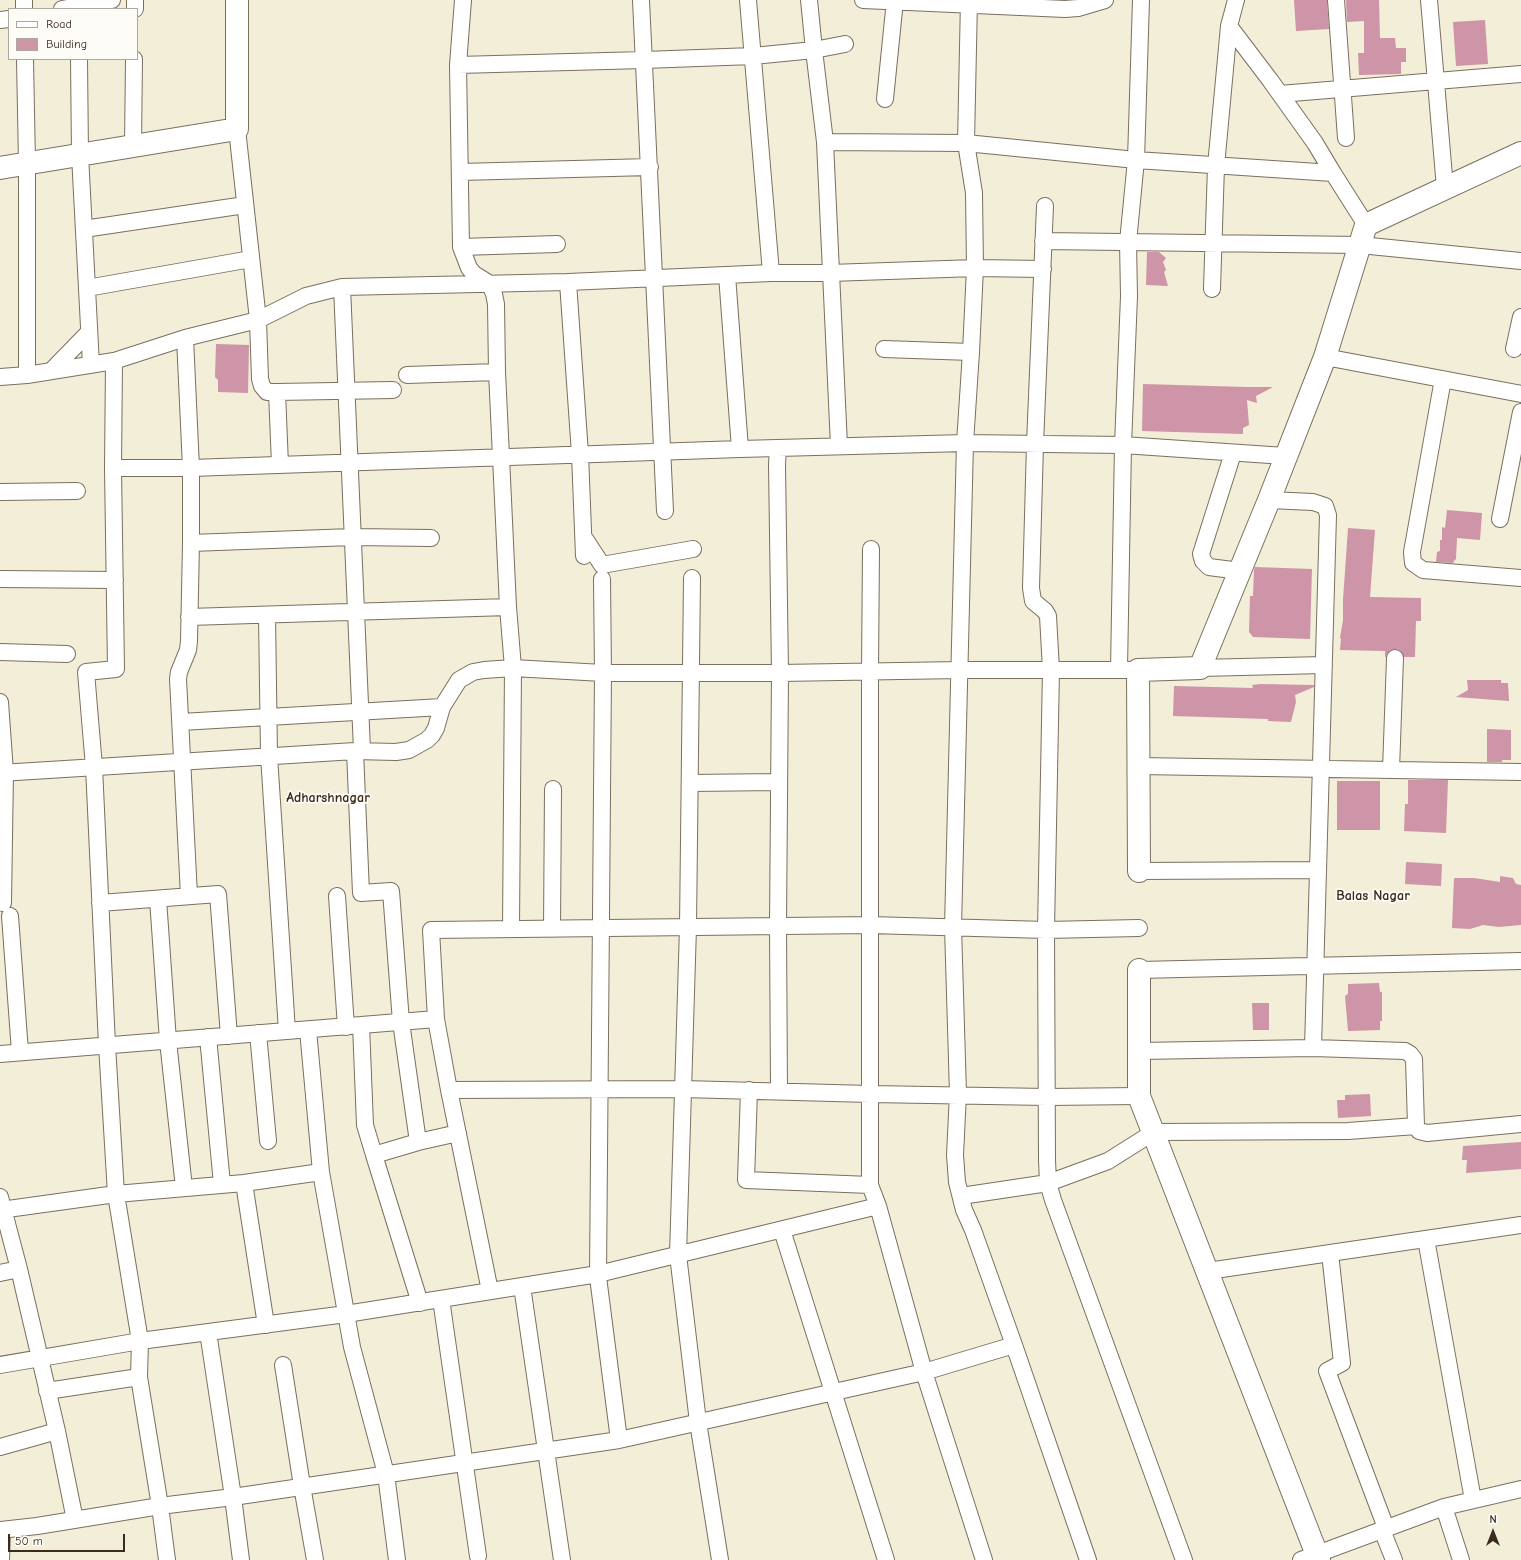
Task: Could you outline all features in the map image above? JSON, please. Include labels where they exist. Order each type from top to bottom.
[{"type":"street","points":[[66,8],[112,0]]},
{"type":"street","points":[[237,0],[237,129],[258,320],[260,379],[262,386],[267,392],[393,390]]},
{"type":"street","points":[[463,0],[458,65],[461,247],[469,268],[474,274],[490,284],[496,304],[500,457],[508,607],[513,668],[511,929]]},
{"type":"street","points":[[641,0],[665,511]]},
{"type":"street","points":[[748,0],[754,56],[771,273]]},
{"type":"street","points":[[809,0],[825,142],[839,446]]},
{"type":"street","points":[[863,0],[969,2],[1065,9],[1078,8],[1105,0]]},
{"type":"street","points":[[1140,0],[1136,160],[1128,242],[1128,296],[1123,445],[1129,670],[1138,766],[1139,871],[1318,870]]},
{"type":"street","points":[[1212,289],[1216,166],[1229,26],[1236,0]]},
{"type":"street","points":[[1336,0],[1346,138]]},
{"type":"street","points":[[1429,0],[1445,188]]},
{"type":"street","points":[[885,99],[895,1]]},
{"type":"street","points":[[969,2],[966,143],[974,193],[975,268],[972,352],[965,443],[953,927],[958,1094],[956,1155],[957,1182],[964,1210],[973,1230],[1014,1345],[1088,1560]]},
{"type":"street","points":[[1200,668],[1269,500],[1325,357],[1366,224],[1314,143],[1280,94],[1229,26]]},
{"type":"street","points":[[458,65],[754,56],[814,50],[846,44]]},
{"type":"street","points":[[25,60],[27,164],[27,375]]},
{"type":"street","points":[[79,60],[80,155],[91,365]]},
{"type":"street","points":[[133,146],[134,60]]},
{"type":"street","points":[[1280,94],[1521,74]]},
{"type":"street","points":[[0,168],[237,129]]},
{"type":"street","points":[[825,142],[966,143],[1136,160],[1333,173]]},
{"type":"street","points":[[1366,224],[1521,153]]},
{"type":"street","points":[[460,172],[650,167]]},
{"type":"street","points":[[84,229],[245,204]]},
{"type":"street","points":[[1045,206],[1035,444],[1031,588],[1033,601],[1045,611],[1048,616],[1051,670],[1046,930],[1048,1183],[1184,1560]]},
{"type":"street","points":[[1043,241],[1360,245],[1521,261]]},
{"type":"street","points":[[461,247],[557,244]]},
{"type":"street","points":[[87,288],[251,258]]},
{"type":"street","points":[[0,377],[27,375],[114,361],[185,338],[258,320],[306,296],[342,287],[568,282],[771,273],[830,273],[975,268],[1043,269]]},
{"type":"street","points":[[727,275],[740,449]]},
{"type":"street","points":[[568,282],[580,454],[584,556]]},
{"type":"street","points":[[342,287],[348,462],[360,711],[358,751],[361,893],[391,891],[401,1022],[418,1142]]},
{"type":"street","points":[[1514,349],[1521,317]]},
{"type":"street","points":[[51,371],[89,332]]},
{"type":"street","points":[[185,338],[191,468],[191,543],[188,650],[179,672],[178,679],[189,896]]},
{"type":"street","points":[[884,349],[972,352]]},
{"type":"street","points":[[1325,357],[1521,394]]},
{"type":"street","points":[[114,361],[113,468],[116,669],[86,672],[94,767],[107,1045],[116,1194],[140,1341],[139,1377],[160,1506],[167,1560]]},
{"type":"street","points":[[407,375],[497,372]]},
{"type":"street","points":[[1443,379],[1412,552],[1413,563],[1423,570],[1521,578]]},
{"type":"street","points":[[277,392],[280,465]]},
{"type":"street","points":[[1500,519],[1521,412]]},
{"type":"street","points":[[113,468],[191,468],[662,451],[965,443],[1123,445],[1285,456]]},
{"type":"street","points":[[778,448],[780,673],[778,926],[779,1091]]},
{"type":"street","points":[[1233,453],[1201,554],[1203,561],[1209,567],[1240,571]]},
{"type":"street","points":[[0,492],[77,491]]},
{"type":"street","points":[[1269,500],[1313,502],[1325,506],[1328,515],[1313,1048]]},
{"type":"street","points":[[191,543],[352,537],[431,538]]},
{"type":"street","points":[[584,539],[602,565],[692,549]]},
{"type":"street","points":[[872,549],[870,671],[870,1185],[878,1206],[924,1372],[984,1560]]},
{"type":"street","points":[[692,578],[688,927],[678,1255],[698,1422],[720,1560]]},
{"type":"street","points":[[0,579],[115,580]]},
{"type":"street","points":[[602,579],[603,673],[598,1274],[619,1440]]},
{"type":"street","points":[[189,617],[508,607]]},
{"type":"street","points":[[267,615],[269,756],[287,1031]]},
{"type":"street","points":[[0,652],[67,654]]},
{"type":"street","points":[[1391,770],[1395,658]]},
{"type":"street","points":[[3,773],[358,751],[396,752],[417,747],[427,740],[436,728],[442,707],[459,680],[465,675],[484,670],[513,668],[603,673],[780,673],[960,670],[1129,670],[1324,665]]},
{"type":"street","points":[[0,702],[7,910],[20,1052]]},
{"type":"street","points":[[181,722],[442,707]]},
{"type":"street","points":[[1138,766],[1521,772]]},
{"type":"street","points":[[690,783],[779,782]]},
{"type":"street","points":[[552,929],[553,789]]},
{"type":"street","points":[[188,875],[218,894]]},
{"type":"street","points":[[100,903],[218,894]]},
{"type":"street","points":[[218,894],[229,1036]]},
{"type":"street","points":[[337,896],[365,1125],[420,1303]]},
{"type":"street","points":[[158,899],[168,1040],[184,1188]]},
{"type":"street","points":[[490,1291],[436,1020],[431,930],[870,925],[1046,930],[1139,928]]},
{"type":"street","points":[[1521,961],[1139,970],[1140,1096],[1208,1271],[1312,1558],[1444,1507],[1521,1489]]},
{"type":"street","points":[[0,1054],[436,1020]]},
{"type":"street","points":[[308,1030],[321,1172],[352,1347],[386,1474],[397,1560]]},
{"type":"street","points":[[258,1034],[268,1141]]},
{"type":"street","points":[[208,1037],[222,1184]]},
{"type":"street","points":[[1140,1051],[1313,1048],[1405,1051],[1414,1059],[1416,1126],[1419,1131],[1427,1133],[1521,1124]]},
{"type":"street","points":[[449,1090],[683,1088],[870,1094],[958,1094],[1047,1097],[1140,1096]]},
{"type":"street","points":[[749,1090],[746,1180],[870,1185]]},
{"type":"street","points":[[961,1196],[1048,1183],[1108,1161],[1154,1132],[1348,1130],[1416,1126]]},
{"type":"street","points":[[374,1155],[418,1142],[458,1133]]},
{"type":"street","points":[[75,1520],[57,1431],[19,1269],[1,1206],[244,1183],[321,1172]]},
{"type":"street","points":[[244,1183],[266,1325]]},
{"type":"street","points":[[0,1365],[140,1341],[346,1314],[598,1274],[878,1206]]},
{"type":"street","points":[[1208,1271],[1521,1225]]},
{"type":"street","points":[[782,1230],[886,1560]]},
{"type":"street","points":[[1426,1239],[1472,1500]]},
{"type":"street","points":[[1330,1253],[1342,1363],[1327,1371],[1394,1560]]},
{"type":"street","points":[[0,1274],[19,1269]]},
{"type":"street","points":[[522,1286],[562,1560]]},
{"type":"street","points":[[441,1299],[478,1556]]},
{"type":"street","points":[[208,1332],[241,1560]]},
{"type":"street","points":[[1,1560],[1,1530],[619,1440],[924,1372],[1014,1345]]},
{"type":"street","points":[[284,1365],[302,1486],[315,1560]]},
{"type":"street","points":[[47,1391],[139,1377]]},
{"type":"street","points":[[0,1447],[57,1431]]},
{"type":"street","points":[[1444,1507],[1461,1560]]},
{"type":"building","points":[[1294,0],[1327,0],[1329,29],[1296,31]]},
{"type":"building","points":[[1346,0],[1379,0],[1380,38],[1395,38],[1396,48],[1406,48],[1406,62],[1401,62],[1401,74],[1359,75],[1358,53],[1364,53],[1364,21],[1347,22]]},
{"type":"building","points":[[1485,20],[1488,64],[1456,66],[1453,22]]},
{"type":"building","points":[[1147,252],[1159,252],[1166,258],[1163,262],[1166,270],[1164,272],[1168,286],[1146,285]]},
{"type":"building","points":[[216,344],[249,345],[248,393],[218,392],[218,380],[215,377]]},
{"type":"building","points":[[1143,384],[1273,387],[1256,396],[1257,403],[1247,400],[1249,425],[1243,428],[1243,434],[1142,431]]},
{"type":"building","points":[[1447,510],[1482,513],[1480,540],[1457,538],[1456,559],[1453,563],[1436,562],[1437,552],[1440,551],[1440,540],[1442,540],[1442,527],[1445,528]]},
{"type":"building","points":[[1348,528],[1375,530],[1370,597],[1421,598],[1421,621],[1416,621],[1415,657],[1404,657],[1400,650],[1396,649],[1390,650],[1386,657],[1385,651],[1340,650]]},
{"type":"building","points":[[1255,567],[1312,569],[1310,639],[1253,637],[1249,632],[1250,596],[1253,596]]},
{"type":"building","points":[[1467,680],[1501,680],[1501,683],[1508,683],[1509,701],[1456,697],[1468,690]]},
{"type":"building","points":[[1252,685],[1314,685],[1314,687],[1295,695],[1296,702],[1291,722],[1268,721],[1268,719],[1173,716],[1174,686],[1253,688]]},
{"type":"building","points":[[1487,729],[1511,730],[1511,760],[1502,760],[1502,762],[1487,762]]},
{"type":"building","points":[[1408,780],[1448,780],[1446,833],[1404,831],[1405,804],[1408,804]]},
{"type":"building","points":[[1337,781],[1380,781],[1380,830],[1337,830]]},
{"type":"building","points":[[1406,862],[1442,864],[1441,886],[1405,884]]},
{"type":"building","points":[[1500,876],[1513,878],[1516,884],[1521,885],[1521,925],[1499,927],[1483,925],[1470,929],[1452,928],[1454,878],[1474,878],[1500,882]]},
{"type":"building","points":[[1379,983],[1380,992],[1382,992],[1382,1021],[1380,1021],[1380,1030],[1348,1031],[1345,996],[1348,994],[1348,984]]},
{"type":"building","points":[[1252,1003],[1269,1003],[1269,1030],[1253,1030]]},
{"type":"building","points":[[1370,1094],[1371,1116],[1338,1118],[1337,1100],[1345,1100],[1345,1095]]},
{"type":"building","points":[[1521,1142],[1521,1169],[1466,1173],[1467,1160],[1462,1160],[1463,1146]]},
{"type":"district","name":"Adharshnagar","points":[[328,798]]},
{"type":"district","name":"Balas Nagar","points":[[1373,896]]}]
